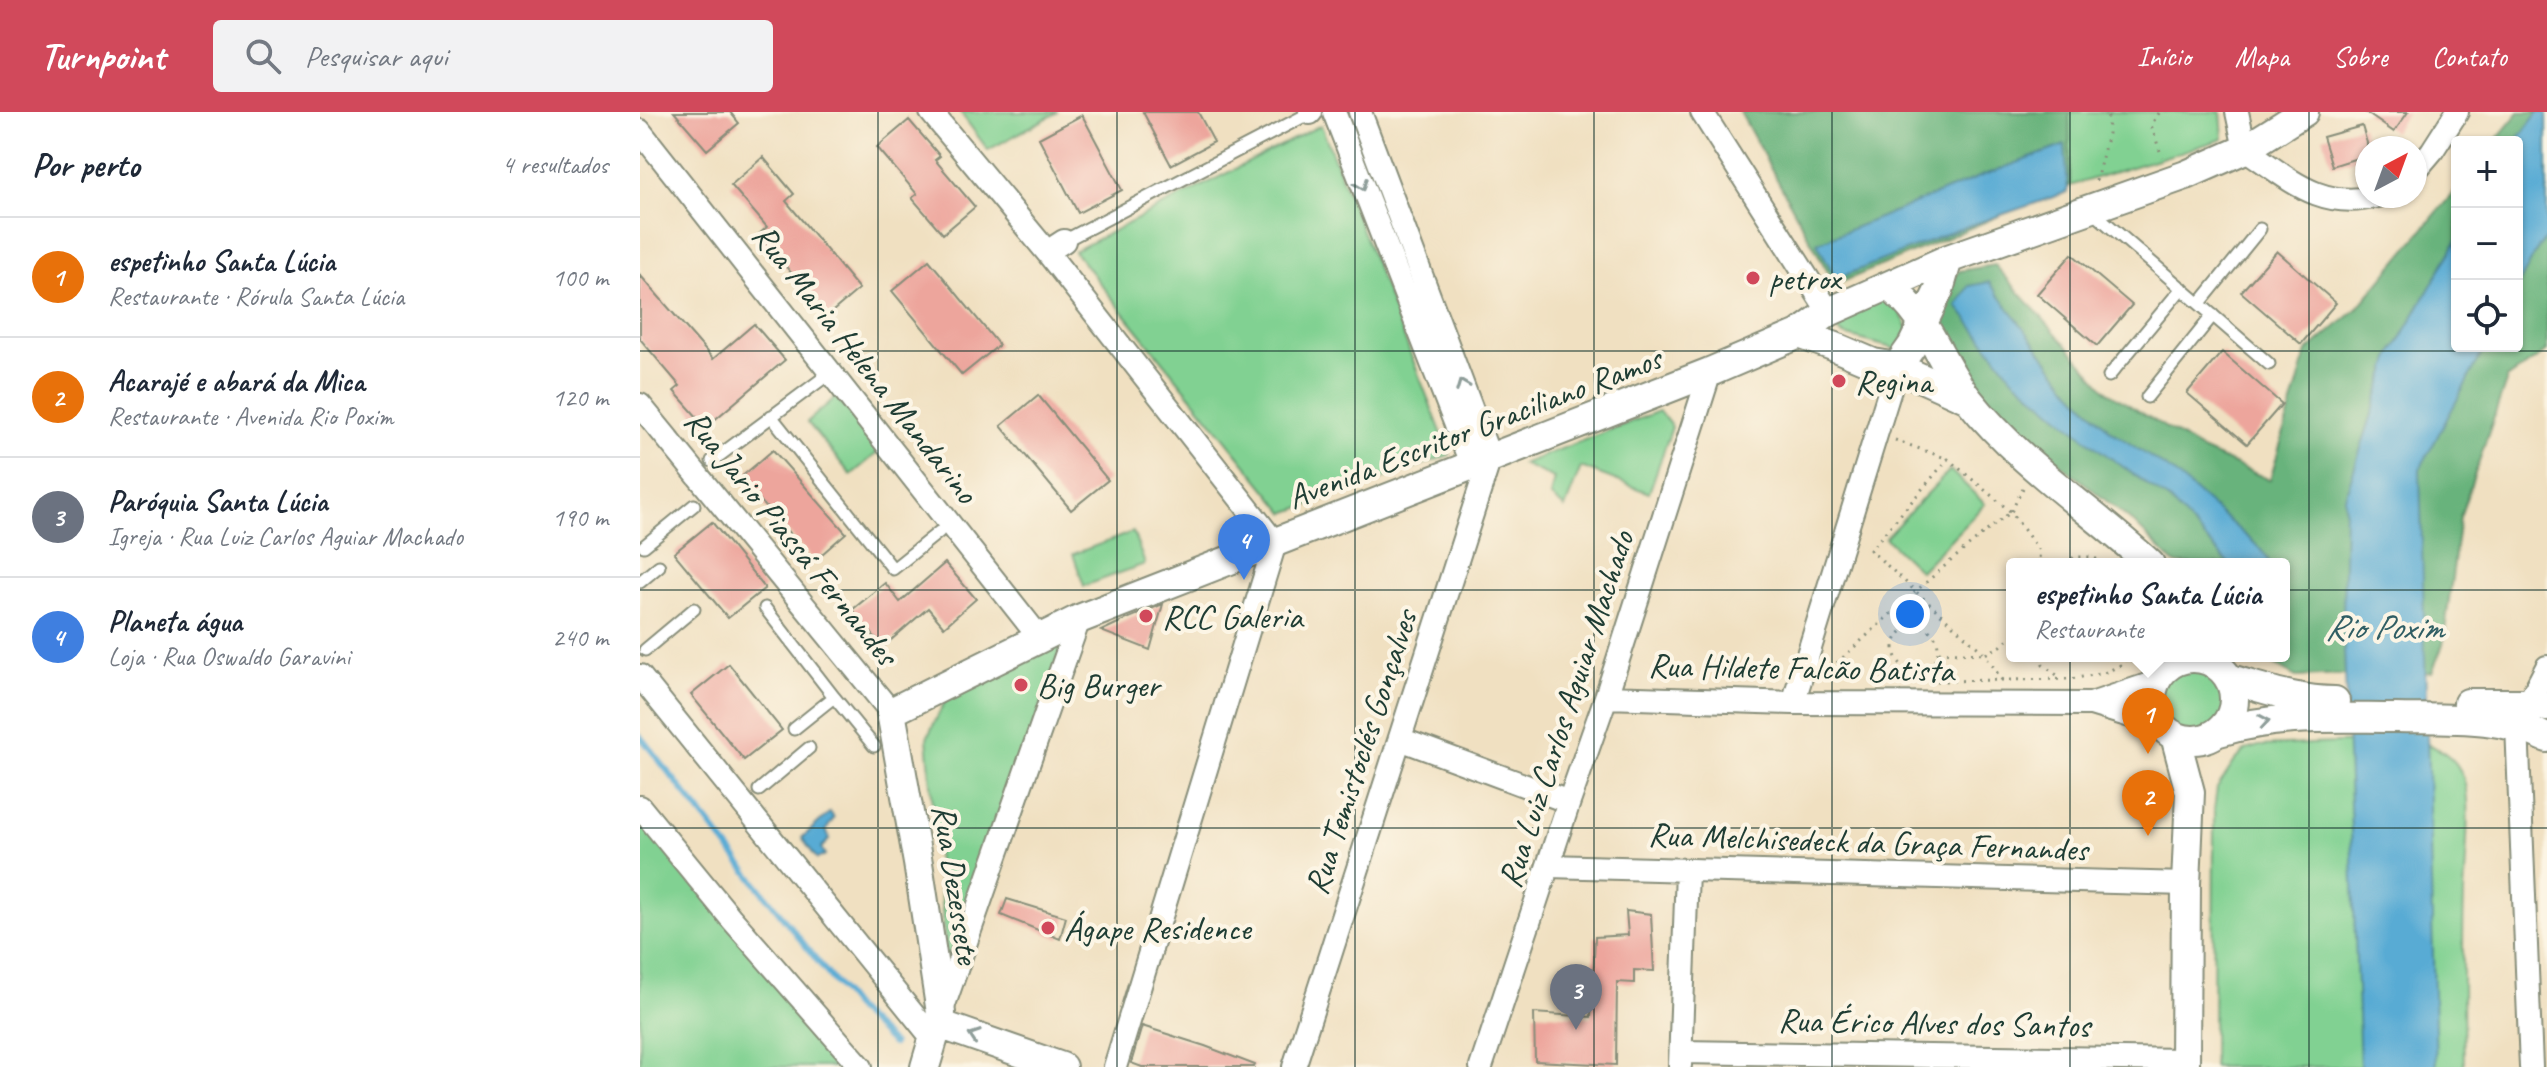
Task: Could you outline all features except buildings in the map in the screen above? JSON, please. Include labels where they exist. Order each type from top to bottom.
[{"type":"street","points":[[931,112],[1056,247],[1275,543],[1115,1067]]},
{"type":"street","points":[[1334,112],[1481,462]]},
{"type":"street","points":[[1360,112],[1481,462]]},
{"type":"street","points":[[1702,112],[1829,312],[1824,330],[1833,346]]},
{"type":"street","points":[[2237,112],[2245,149],[2316,194],[2338,201],[2355,201]]},
{"type":"street","name":"Avenida Escritor Graciliano Ramos","points":[[891,712],[1079,619],[1710,372],[1799,334],[1829,312],[1948,259],[2186,175],[2245,149],[2304,112]]},
{"type":"street","points":[[2427,157],[2457,112]]},
{"type":"street","name":"Rua Maria Helena Mandarino","points":[[640,131],[944,528],[1039,637]]},
{"type":"street","points":[[1793,703],[1897,367],[1912,346],[1939,290],[1948,259]]},
{"type":"street","points":[[1888,286],[1903,296],[1922,322],[1968,399],[2025,459],[2142,558]]},
{"type":"street","points":[[1799,334],[1873,363],[1897,367],[1968,399]]},
{"type":"street","name":"Rua Luiz Carlos Aguiar Machado","points":[[1481,1067],[1606,697],[1710,372]]},
{"type":"street","name":"Rua Jario Piassá Fernandes","points":[[640,405],[703,468],[891,712]]},
{"type":"street","name":"Rua Temistoclés Gonçalves","points":[[1294,1067],[1400,739],[1481,462]]},
{"type":"street","points":[[938,1026],[1079,619]]},
{"type":"street","points":[[2176,662],[2157,672],[2153,705],[2169,731],[2190,792],[2185,1063]]},
{"type":"street","points":[[2531,1067],[2537,952],[2531,712],[2547,667]]},
{"type":"street","points":[[2224,669],[2310,709]]},
{"type":"street","points":[[2190,792],[2217,733],[2232,713],[2234,690],[2224,669]]},
{"type":"street","name":"Rua Hildete Falcão Batista","points":[[2091,704],[2157,672]]},
{"type":"street","points":[[640,676],[938,1026],[1062,1067]]},
{"type":"street","name":"Rua Hildete Falcão Batista","points":[[1606,697],[1793,703],[2091,704],[2169,731]]},
{"type":"street","points":[[2169,731],[2188,740],[2201,739],[2310,709],[2531,712]]},
{"type":"street","name":"Rua Dezessete","points":[[891,712],[916,848],[938,1026],[925,1067]]},
{"type":"street","points":[[2531,712],[2547,738]]},
{"type":"street","points":[[1400,739],[1569,802]]},
{"type":"street","points":[[640,807],[730,917],[861,1067]]},
{"type":"street","name":"Rua Melchisedeck da Graça Fernandes","points":[[1549,866],[2186,884]]},
{"type":"street","points":[[1680,1059],[1687,871]]},
{"type":"street","name":"Rua Érico Alves dos Santos","points":[[1680,1059],[2185,1063]]},
{"type":"lane","points":[[1056,247],[1310,112]]},
{"type":"lane","points":[[2089,207],[2269,364]]},
{"type":"lane","points":[[2200,303],[2260,229]]},
{"type":"lane","points":[[2109,376],[2182,288]]},
{"type":"lane","points":[[2147,397],[2213,315]]},
{"type":"lane","points":[[703,468],[826,375]]},
{"type":"lane","points":[[771,416],[893,569],[944,528]]},
{"type":"lane","points":[[644,546],[694,505]]},
{"type":"lane","points":[[640,582],[659,566]]},
{"type":"lane","points":[[765,608],[874,746]]},
{"type":"lane","points":[[645,650],[694,609]]},
{"type":"lane","points":[[794,729],[834,697]]},
{"type":"lane","points":[[759,790],[809,748]]},
{"type":"path","points":[[2089,207],[2108,134],[2108,112]]},
{"type":"path","points":[[2159,112],[2151,125],[2168,180]]},
{"type":"path","points":[[1876,433],[1948,459],[2011,512],[2040,552],[2039,558]]},
{"type":"path","points":[[1948,459],[1870,550],[1985,654],[2003,680]]},
{"type":"path","points":[[1793,703],[1966,546],[2011,512],[2024,486]]},
{"type":"path","points":[[2073,558],[2094,558]]},
{"type":"path","points":[[1920,626],[1932,632],[1938,652],[1925,668],[1910,669],[1898,660],[1894,646],[1906,628],[1920,626]]},
{"type":"path","points":[[1938,652],[1985,654],[2006,641]]},
{"type":"path","points":[[2042,662],[2091,704]]},
{"type":"path","points":[[1932,681],[2063,680],[2104,673],[2123,662]]},
{"type":"green space","points":[[960,112],[1058,112],[988,150]]},
{"type":"green space","points":[[1740,112],[2069,112],[2070,186],[1835,285]]},
{"type":"green space","points":[[2069,112],[2221,112],[2223,139],[2070,186]]},
{"type":"green space","points":[[2519,112],[2547,112],[2547,351],[2507,379],[2460,517],[2443,645],[2432,672],[2296,677],[2270,662],[2290,662],[2290,558],[2169,558],[2135,524],[1994,410],[1934,311],[1959,271],[1995,265],[2108,392],[2202,450],[2270,480],[2307,352],[2358,308],[2451,195],[2451,352],[2523,352],[2523,136],[2499,136]]},
{"type":"green space","points":[[1321,125],[1450,455],[1285,513],[1074,251]]},
{"type":"green space","points":[[1875,299],[1895,302],[1909,330],[1896,349],[1844,335],[1835,328],[1836,322]]},
{"type":"green space","points":[[836,397],[881,450],[851,475],[807,422]]},
{"type":"green space","points":[[1659,411],[1672,427],[1649,493],[1581,467],[1565,508],[1550,496],[1554,478],[1522,464]]},
{"type":"green space","points":[[1950,470],[1985,504],[1920,571],[1885,538]]},
{"type":"green space","points":[[1133,532],[1145,564],[1084,586],[1073,554]]},
{"type":"green space","points":[[1053,641],[1062,645],[948,980],[927,738],[946,699]]},
{"type":"green space","points":[[2193,664],[2218,674],[2228,699],[2218,724],[2193,734],[2168,724],[2158,699],[2168,674]]},
{"type":"green space","points":[[2417,740],[2450,757],[2460,769],[2466,788],[2464,1067],[2213,1067],[2214,810],[2217,788],[2246,750],[2259,746]]},
{"type":"green space","points":[[640,812],[845,1067],[640,1067]]},
{"type":"water","points":[[2538,112],[2547,112],[2547,238],[2539,246],[2523,276],[2523,136],[2520,136]]},
{"type":"water","points":[[2065,145],[2068,192],[1957,230],[1836,279],[1817,243],[1984,175]]},
{"type":"water","name":"Rio Poxim","points":[[2451,251],[2451,352],[2483,352],[2420,469],[2436,1067],[2360,1067],[2343,622],[2345,497],[2391,356]]},
{"type":"water","points":[[1989,282],[2068,387],[2111,431],[2174,473],[2261,549],[2267,558],[2223,558],[2170,501],[2097,448],[2013,378],[1957,306],[1969,286]]},
{"type":"water","points":[[830,812],[834,818],[826,830],[830,839],[821,848],[825,855],[817,859],[802,838]]},
{"type":"waterway","points":[[640,736],[857,1011],[893,1044]]},
{"type":"place","name":"petrox","points":[[1753,278]]},
{"type":"place","name":"Regina","points":[[1839,381]]},
{"type":"place","name":"Planeta água","points":[[1244,580]]},
{"type":"place","name":"RCC Galeria","points":[[1146,616]]},
{"type":"place","name":"Big Burger","points":[[1021,685]]},
{"type":"place","name":"espetinho Santa Lúcia","points":[[2148,754]]},
{"type":"place","name":"Acarajé e abará da Mica","points":[[2148,836]]},
{"type":"place","name":"Ágape Residence","points":[[1048,928]]},
{"type":"place","name":"Paróquia Santa Lúcia","points":[[1576,1030]]}]
